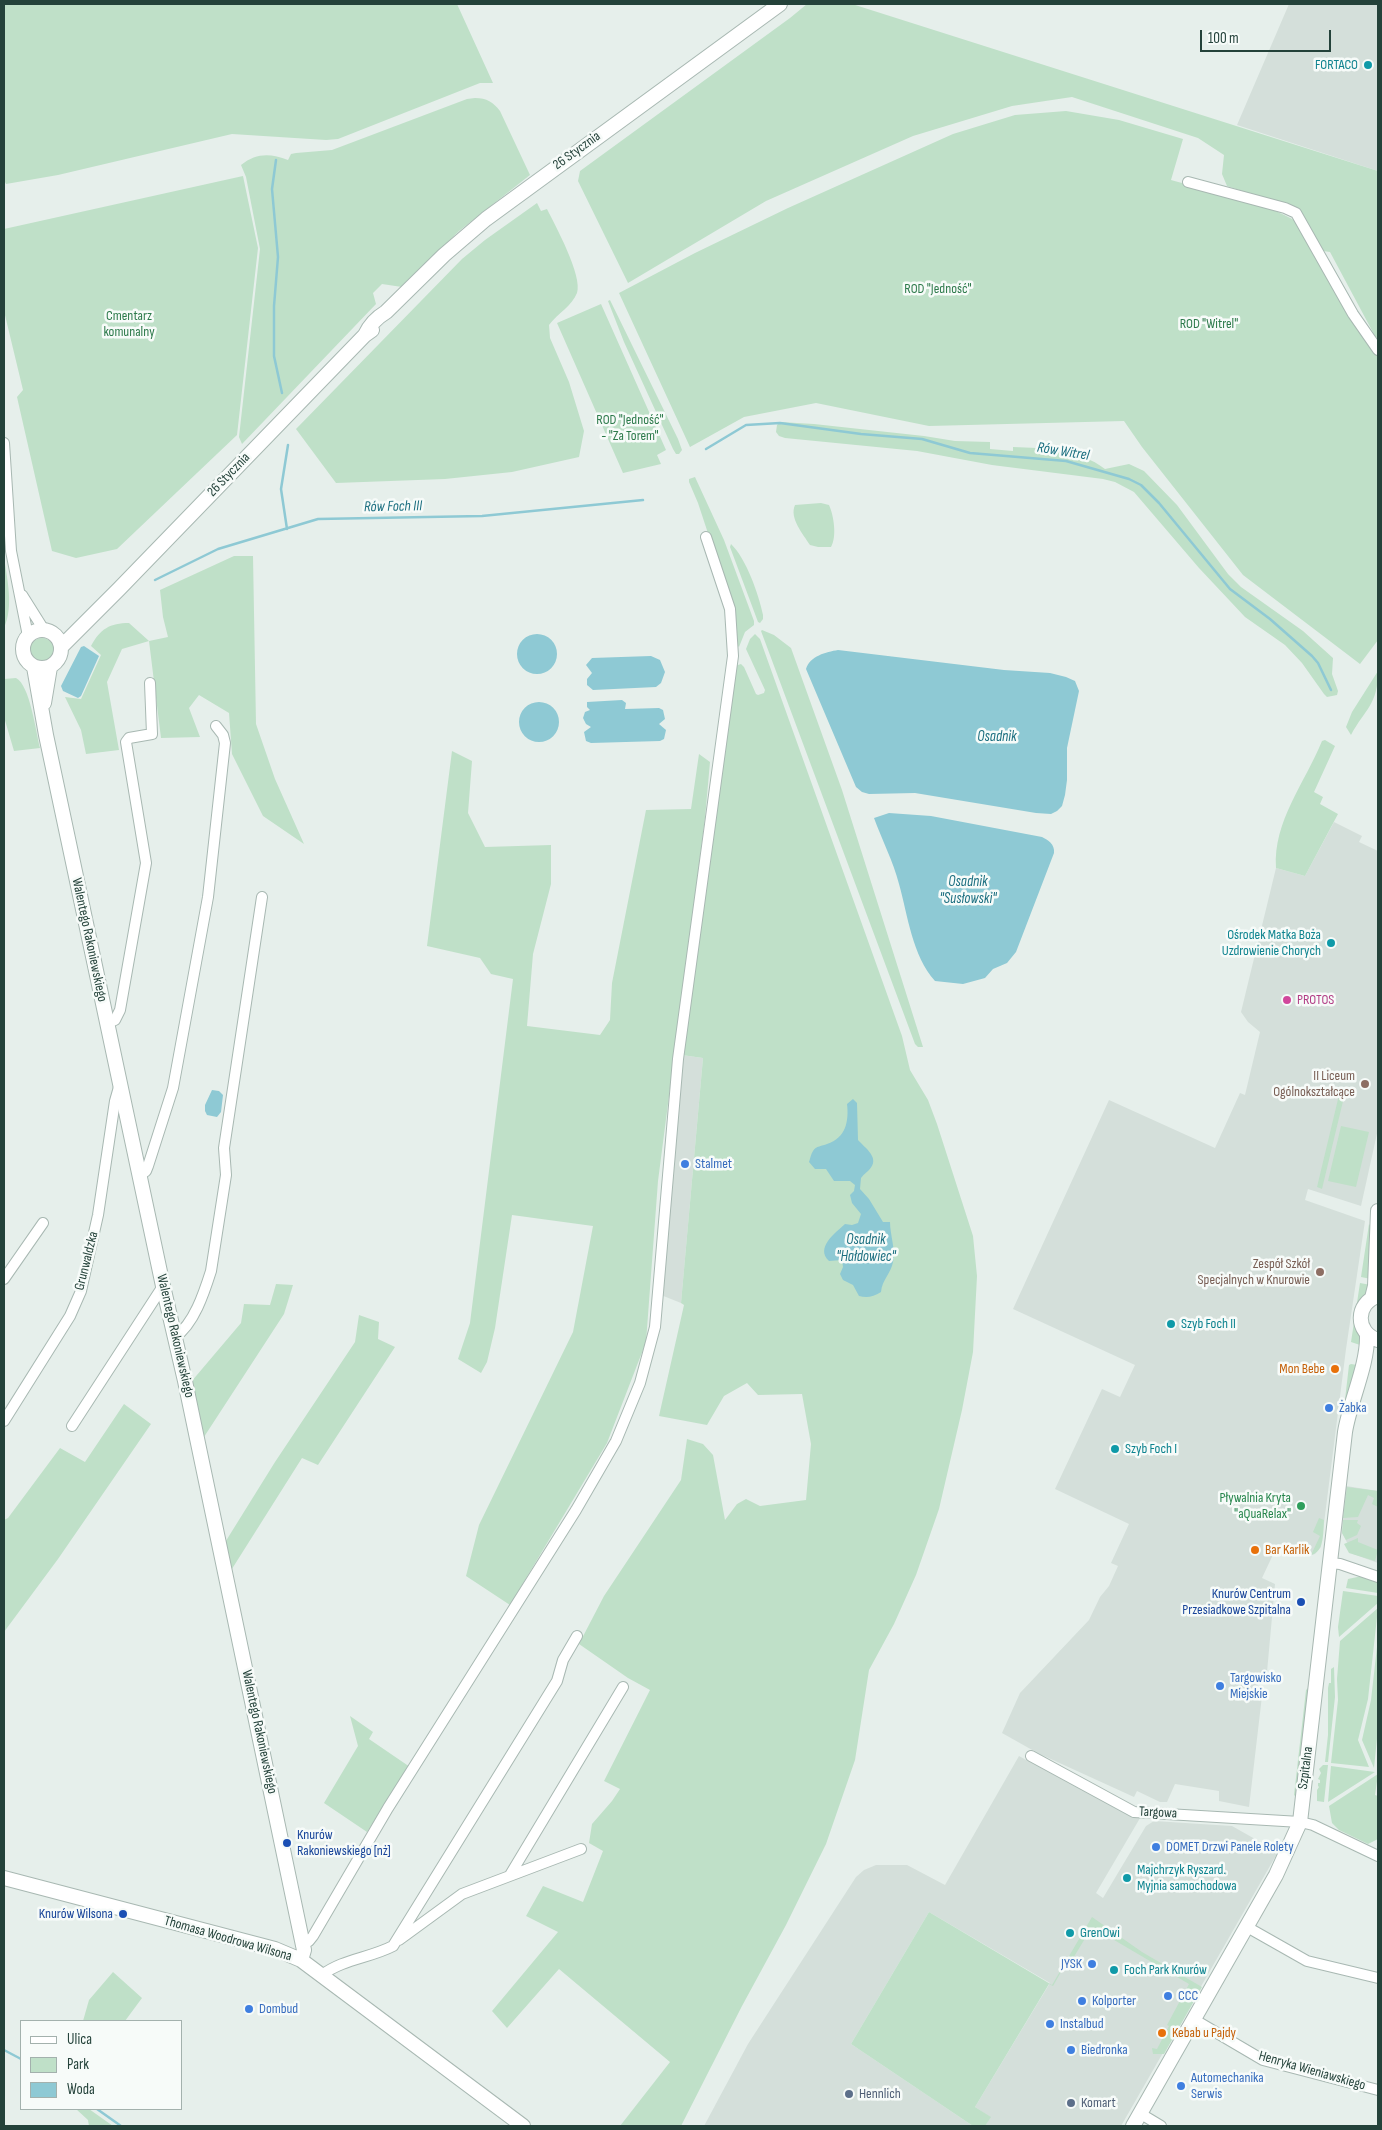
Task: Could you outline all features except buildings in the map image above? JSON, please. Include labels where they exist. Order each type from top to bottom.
[{"type":"street","name":"26 Stycznia","points":[[60,647],[119,589],[365,335],[369,326],[378,316],[386,312],[444,254],[486,219],[780,4]]},
{"type":"street","points":[[1188,182],[1286,208],[1296,213],[1353,314],[1378,350]]},
{"type":"street","points":[[4,443],[5,490],[10,545],[28,636]]},
{"type":"street","points":[[303,1944],[313,1936],[361,1852],[520,1601],[616,1441],[640,1383],[651,1346],[679,1050],[733,656],[730,610],[706,537]]},
{"type":"street","points":[[20,592],[48,632],[58,639],[60,647],[57,660],[50,667],[34,667],[26,661],[23,654],[23,646],[28,636],[35,631],[48,632]]},
{"type":"street","name":"26 Stycznia","points":[[48,632],[93,613]]},
{"type":"street","name":"Walentego Rakoniewskiego","points":[[34,667],[46,735],[107,1023],[276,1809],[303,1944],[304,1952],[301,1960]]},
{"type":"street","name":"Walentego Rakoniewskiego","points":[[43,711],[50,667]]},
{"type":"street","points":[[107,1023],[115,1020],[120,1010],[146,863],[126,745],[129,738],[152,734],[150,684]]},
{"type":"street","points":[[140,1175],[146,1172],[173,1088],[208,897],[225,743],[216,726]]},
{"type":"street","points":[[175,1337],[188,1324],[206,1285],[210,1271],[226,1175],[224,1148],[262,896]]},
{"type":"street","name":"Grunwaldzka","points":[[4,1421],[70,1316],[81,1291],[98,1215],[115,1101],[120,1083]]},
{"type":"street","points":[[1373,1338],[1362,1327],[1360,1317],[1364,1305],[1375,1297],[1378,1258],[1378,1211]]},
{"type":"street","points":[[4,1279],[42,1223]]},
{"type":"street","points":[[72,1426],[163,1286]]},
{"type":"street","name":"Szpitalna","points":[[1133,2126],[1247,1927],[1287,1854],[1300,1822],[1344,1432],[1351,1402],[1373,1338]]},
{"type":"street","name":"Szpitalna","points":[[1362,1372],[1378,1347]]},
{"type":"street","points":[[1330,1563],[1344,1565],[1378,1577]]},
{"type":"street","points":[[393,1946],[557,1681],[563,1660],[577,1636]]},
{"type":"street","points":[[510,1875],[623,1687]]},
{"type":"street","name":"Targowa","points":[[1031,1756],[1134,1812],[1300,1822],[1313,1825],[1378,1856]]},
{"type":"street","points":[[322,1975],[332,1966],[364,1958],[393,1946],[462,1894],[581,1849]]},
{"type":"street","name":"Thomasa Woodrowa Wilsona","points":[[4,1878],[275,1949],[301,1960],[523,2126]]},
{"type":"street","points":[[1247,1927],[1307,1961],[1378,1978]]},
{"type":"street","name":"Henryka Wieniawskiego","points":[[1195,2020],[1262,2060],[1378,2090]]},
{"type":"street","points":[[1141,2114],[1161,2126]]},
{"type":"shaded area","points":[[1289,4],[1378,4],[1378,171],[1237,125]]},
{"type":"shaded area","points":[[1334,822],[1362,836],[1359,842],[1378,851],[1378,1129],[1361,1206],[1308,1189],[1305,1200],[1365,1221],[1346,1349],[1321,1547],[1315,1554],[1311,1555],[1301,1554],[1278,1544],[1262,1578],[1275,1584],[1266,1683],[1258,1682],[1257,1687],[1262,1696],[1249,1807],[1219,1801],[1219,1791],[1175,1784],[1167,1802],[1160,1802],[1137,1791],[1134,1797],[1042,1755],[1143,1813],[1096,1893],[1103,1898],[1146,1826],[1154,1821],[1232,1826],[1278,1852],[1121,2126],[985,2126],[990,2117],[975,2107],[1050,1983],[929,1912],[851,2044],[973,2126],[704,2126],[748,2044],[856,1877],[864,1870],[876,1865],[907,1865],[945,1885],[1019,1756],[1028,1761],[1034,1751],[1002,1733],[1020,1693],[1089,1620],[1100,1597],[1109,1586],[1118,1566],[1111,1563],[1129,1524],[1055,1489],[1102,1389],[1120,1397],[1135,1365],[1013,1309],[1109,1100],[1215,1148],[1240,1093],[1245,1095],[1260,1032],[1248,1022],[1241,1012],[1276,868],[1305,876]]},
{"type":"shaded area","name":"Stalmet","points":[[682,1055],[703,1058],[681,1303],[661,1295]]},
{"type":"shaded area","points":[[1346,1486],[1378,1491],[1378,1563],[1353,1554],[1342,1533]]},
{"type":"green space","points":[[4,4],[457,4],[493,83],[480,83],[338,139],[326,140],[232,134],[58,175],[6,184],[4,180]]},
{"type":"green space","points":[[807,4],[852,4],[1378,171],[1378,336],[1376,338],[1330,252],[1323,251],[1298,209],[1227,186],[1222,174],[1224,155],[1198,138],[1072,97],[1012,106],[913,136],[766,201],[628,283],[578,181],[580,171]]},
{"type":"green space","points":[[475,98],[489,101],[500,111],[530,175],[459,231],[402,287],[382,284],[373,293],[376,304],[242,444],[239,437],[260,249],[246,177],[241,165],[252,158],[263,155],[288,160],[291,154],[332,150],[467,99]]},
{"type":"green space","points":[[1066,111],[1119,120],[1183,139],[1171,180],[1253,202],[1299,223],[1378,353],[1378,640],[1360,664],[1243,575],[1142,447],[1124,421],[929,426],[816,403],[744,417],[690,447],[619,293],[695,253],[788,208],[953,134],[1015,115]]},
{"type":"green space","name":"Cmentarz komunalny","points":[[243,176],[258,248],[237,435],[117,549],[76,558],[52,551],[17,397],[23,390],[4,311],[4,229]]},
{"type":"green space","points":[[537,203],[541,211],[547,209],[556,226],[572,263],[578,285],[575,298],[549,325],[550,338],[569,382],[584,431],[579,457],[512,472],[445,479],[336,483],[296,429],[462,259]]},
{"type":"green space","points":[[610,300],[678,439],[682,450],[679,454],[676,454],[673,449],[624,342],[608,301]]},
{"type":"green space","name":"ROD \"Jedność\" - \"Za Torem\"","points":[[601,304],[666,450],[657,455],[661,464],[623,473],[557,323]]},
{"type":"green space","points":[[780,422],[814,424],[955,441],[990,442],[990,449],[1013,451],[1013,447],[1049,449],[1084,457],[1105,469],[1129,464],[1144,471],[1177,505],[1228,574],[1241,587],[1303,631],[1333,658],[1332,674],[1338,691],[1337,695],[1327,697],[1302,663],[1285,645],[1245,617],[1199,568],[1134,492],[1115,482],[992,465],[917,451],[785,438],[779,436],[776,432],[777,425]]},
{"type":"green space","points":[[695,477],[724,540],[754,621],[754,625],[745,632],[739,647],[737,645],[731,603],[698,503],[689,482],[689,479]]},
{"type":"green space","points":[[821,503],[829,505],[832,515],[834,532],[831,547],[810,545],[795,520],[795,505]]},
{"type":"green space","points":[[731,544],[742,558],[755,587],[763,615],[760,623],[730,547]]},
{"type":"green space","points":[[234,556],[253,556],[256,724],[275,779],[304,844],[263,816],[232,754],[229,713],[199,695],[189,708],[200,737],[161,738],[149,641],[168,637],[163,617],[160,590]]},
{"type":"green space","points":[[4,557],[8,583],[9,611],[4,628]]},
{"type":"green space","points":[[122,623],[129,623],[149,641],[122,649],[107,682],[119,750],[86,754],[81,730],[65,697],[81,699],[101,655],[91,646],[98,635],[106,628]]},
{"type":"green space","points":[[762,630],[774,635],[791,648],[842,790],[923,1047],[918,1047],[915,1044]]},
{"type":"green space","points":[[755,634],[760,639],[902,1036],[910,1070],[928,1100],[937,1124],[973,1236],[977,1276],[973,1352],[962,1410],[939,1509],[916,1575],[894,1624],[869,1670],[855,1760],[826,1844],[681,2126],[620,2126],[670,2062],[559,1969],[507,2028],[492,2011],[558,1932],[526,1916],[543,1886],[583,1902],[603,1851],[589,1843],[592,1824],[620,1789],[604,1781],[650,1690],[628,1678],[579,1644],[604,1596],[681,1480],[687,1439],[703,1444],[713,1455],[725,1520],[737,1504],[746,1499],[760,1506],[806,1500],[811,1444],[802,1394],[758,1395],[747,1383],[724,1396],[707,1425],[659,1416],[684,1305],[681,1303],[703,1058],[682,1055],[735,666],[741,664],[744,667],[756,694],[764,693],[765,690],[746,649],[750,639]]},
{"type":"green space","points":[[42,638],[51,641],[54,650],[51,659],[42,662],[33,659],[30,650],[33,641]]},
{"type":"green space","points":[[1378,671],[1376,692],[1370,706],[1351,735],[1346,727],[1352,712]]},
{"type":"green space","points":[[16,678],[21,682],[29,699],[40,748],[14,751],[4,717],[4,679]]},
{"type":"green space","points":[[1325,740],[1335,746],[1314,792],[1323,797],[1320,804],[1338,814],[1305,876],[1276,868],[1276,851],[1285,818],[1322,741]]},
{"type":"green space","points":[[452,751],[472,761],[468,813],[485,847],[551,845],[551,884],[533,954],[527,1026],[600,1035],[610,1020],[612,983],[646,810],[691,809],[699,754],[710,762],[705,818],[658,1181],[646,1342],[607,1443],[510,1605],[466,1576],[479,1525],[573,1332],[593,1226],[512,1215],[495,1328],[487,1362],[481,1373],[458,1359],[470,1323],[513,979],[491,974],[480,958],[427,946]]},
{"type":"green space","points":[[1339,1095],[1344,1097],[1322,1189],[1317,1187]]},
{"type":"green space","points":[[1341,1126],[1369,1132],[1356,1187],[1328,1181]]},
{"type":"green space","points":[[1369,1224],[1371,1227],[1371,1279],[1361,1277]]},
{"type":"green space","points":[[1360,1283],[1371,1285],[1362,1338],[1363,1346],[1351,1342]]},
{"type":"green space","points":[[276,1284],[293,1285],[284,1314],[202,1440],[191,1382],[241,1323],[244,1304],[270,1305]]},
{"type":"green space","points":[[359,1315],[379,1322],[378,1339],[395,1347],[318,1465],[302,1458],[230,1572],[224,1544],[275,1462],[355,1342]]},
{"type":"green space","points":[[1349,1365],[1357,1365],[1343,1417]]},
{"type":"green space","points":[[124,1404],[151,1424],[58,1559],[4,1632],[4,1520],[8,1518],[60,1448],[85,1462]]},
{"type":"green space","points":[[1347,1487],[1378,1491],[1378,1507],[1372,1504],[1374,1498],[1368,1495],[1358,1517],[1343,1518]]},
{"type":"green space","points":[[1319,1518],[1324,1520],[1321,1546],[1316,1553],[1311,1555],[1320,1536],[1313,1532]]},
{"type":"green space","points":[[1343,1520],[1358,1520],[1357,1523],[1361,1526],[1357,1535],[1346,1540],[1342,1533]]},
{"type":"green space","points":[[1358,1538],[1358,1542],[1378,1550],[1375,1561],[1349,1553],[1344,1544]]},
{"type":"green space","points":[[1362,1576],[1378,1582],[1378,1593],[1346,1588],[1348,1579]]},
{"type":"green space","points":[[1343,1591],[1378,1596],[1378,1603],[1339,1637],[1338,1627]]},
{"type":"green space","points":[[1378,1608],[1368,1699],[1358,1740],[1369,1767],[1331,1763],[1338,1700],[1337,1679],[1340,1641]]},
{"type":"green space","points":[[1378,1638],[1378,1729],[1374,1768],[1362,1740],[1371,1700]]},
{"type":"green space","points":[[1334,1667],[1335,1697],[1328,1762],[1325,1762],[1328,1735],[1328,1688],[1329,1683],[1331,1683],[1331,1669]]},
{"type":"green space","points":[[1309,1687],[1296,1797],[1294,1795],[1306,1690]]},
{"type":"green space","points":[[350,1716],[373,1732],[369,1739],[410,1767],[367,1832],[324,1803],[358,1746]]},
{"type":"green space","points":[[1323,1765],[1328,1765],[1324,1802],[1317,1801],[1318,1783],[1320,1783],[1318,1779],[1321,1773],[1319,1769]]},
{"type":"green space","points":[[1331,1766],[1375,1772],[1328,1802]]},
{"type":"green space","points":[[1378,1774],[1375,1795],[1378,1796],[1378,1839],[1368,1844],[1339,1830],[1332,1823],[1329,1806]]},
{"type":"green space","points":[[929,1912],[1052,1985],[1092,1917],[1142,1952],[1202,1987],[1164,2054],[1153,2054],[1152,2048],[1157,2049],[1169,2026],[1167,2025],[1189,1984],[1092,1927],[1072,1960],[1069,1958],[1053,1986],[1049,1984],[975,2107],[991,2117],[985,2126],[973,2126],[851,2044]]},
{"type":"green space","points":[[113,1972],[142,1998],[126,2020],[83,2020],[89,2000]]},
{"type":"green space","points":[[77,2110],[90,2110],[113,2126],[89,2126],[88,2120]]},
{"type":"water","points":[[537,634],[551,640],[557,654],[551,668],[537,674],[523,668],[517,654],[523,640]]},
{"type":"water","points":[[84,646],[99,656],[81,696],[78,698],[63,691],[61,686],[81,647]]},
{"type":"water","name":"Osadnik","points":[[838,650],[1004,670],[1050,673],[1075,681],[1079,691],[1067,748],[1067,780],[1062,806],[1051,814],[1036,813],[915,793],[869,794],[862,792],[856,787],[806,669],[815,658],[824,653]]},
{"type":"water","points":[[651,656],[660,660],[665,672],[661,683],[656,687],[593,690],[587,685],[587,679],[592,673],[586,665],[592,658]]},
{"type":"water","points":[[622,700],[626,703],[625,709],[659,708],[663,710],[665,719],[659,724],[666,730],[664,739],[660,741],[591,743],[586,741],[584,732],[591,727],[586,724],[583,718],[585,712],[590,710],[587,707],[587,702]]},
{"type":"water","points":[[539,702],[553,708],[559,722],[553,736],[539,742],[525,736],[519,722],[525,708]]},
{"type":"water","name":"Osadnik \"Susłowski\"","points":[[889,813],[931,816],[1042,837],[1052,845],[1054,853],[1016,952],[1007,963],[993,969],[985,978],[963,984],[935,981],[927,971],[916,947],[908,922],[897,875],[874,818]]},
{"type":"water","points":[[212,1090],[219,1091],[223,1095],[221,1112],[217,1117],[207,1115],[205,1111],[205,1105]]},
{"type":"water","name":"Osadnik \"Hałdowiec\"","points":[[853,1099],[857,1103],[858,1140],[873,1157],[872,1166],[861,1178],[860,1189],[869,1199],[883,1222],[890,1222],[894,1253],[892,1266],[881,1292],[867,1297],[859,1296],[853,1285],[843,1280],[840,1274],[843,1267],[842,1260],[829,1261],[824,1251],[828,1241],[845,1224],[852,1225],[858,1223],[861,1214],[852,1203],[850,1195],[854,1191],[855,1185],[850,1181],[834,1181],[826,1169],[815,1169],[809,1162],[814,1149],[833,1141],[842,1133],[847,1123],[847,1104]]},
{"type":"waterway","points":[[276,160],[272,189],[278,257],[274,306],[274,356],[282,393]]},
{"type":"waterway","name":"Rów Witrel","points":[[706,449],[746,425],[780,423],[861,434],[922,439],[970,453],[1066,461],[1129,479],[1141,485],[1159,503],[1230,589],[1270,619],[1312,656],[1318,663],[1331,690]]},
{"type":"waterway","points":[[287,529],[281,489],[288,445]]},
{"type":"waterway","name":"Rów Foch III","points":[[155,580],[218,549],[318,519],[482,516],[643,500]]},
{"type":"waterway","points":[[4,2050],[20,2058]]},
{"type":"waterway","points":[[98,2110],[121,2126]]},
{"type":"place","name":"FORTACO","points":[[1368,65]]},
{"type":"place","name":"Ośrodek Matka Boża Uzdrowienie Chorych","points":[[1331,943]]},
{"type":"place","name":"PROTOS","points":[[1287,1000]]},
{"type":"place","name":"II Liceum Ogólnokształcące","points":[[1365,1084]]},
{"type":"place","name":"Stalmet","points":[[685,1164]]},
{"type":"place","name":"Zespół Szkół Specjalnych w Knurowie","points":[[1320,1272]]},
{"type":"place","name":"Szyb Foch II","points":[[1171,1324]]},
{"type":"place","name":"Mon Bebe","points":[[1335,1369]]},
{"type":"place","name":"Żabka","points":[[1329,1408]]},
{"type":"place","name":"Szyb Foch I","points":[[1115,1449]]},
{"type":"place","name":"Pływalnia Kryta \"aQuaRelax\"","points":[[1301,1506]]},
{"type":"place","name":"Bar Karlik","points":[[1255,1550]]},
{"type":"place","name":"Knurów Centrum Przesiadkowe Szpitalna","points":[[1301,1602]]},
{"type":"place","name":"Targowisko Miejskie","points":[[1220,1686]]},
{"type":"place","name":"Knurów Rakoniewskiego [nż]","points":[[287,1843]]},
{"type":"place","name":"DOMET Drzwi Panele Rolety","points":[[1156,1847]]},
{"type":"place","name":"Majchrzyk Ryszard. Myjnia samochodowa","points":[[1127,1878]]},
{"type":"place","name":"Knurów Wilsona","points":[[123,1914]]},
{"type":"place","name":"GrenOwi","points":[[1070,1933]]},
{"type":"place","name":"JYSK","points":[[1092,1964]]},
{"type":"place","name":"Foch Park Knurów","points":[[1114,1970]]},
{"type":"place","name":"CCC","points":[[1168,1996]]},
{"type":"place","name":"Kolporter","points":[[1082,2001]]},
{"type":"place","name":"Dombud","points":[[249,2009]]},
{"type":"place","name":"Instalbud","points":[[1050,2024]]},
{"type":"place","name":"Kebab u Pajdy","points":[[1162,2033]]},
{"type":"place","name":"Biedronka","points":[[1071,2050]]},
{"type":"place","name":"Automechanika Serwis","points":[[1181,2086]]},
{"type":"place","name":"Hennlich","points":[[849,2094]]},
{"type":"place","name":"Komart","points":[[1071,2103]]},
{"type":"park label","name":"ROD \"Jedność\"","points":[[938,289]]},
{"type":"park label","name":"ROD \"Witrel\"","points":[[1209,324]]}]
